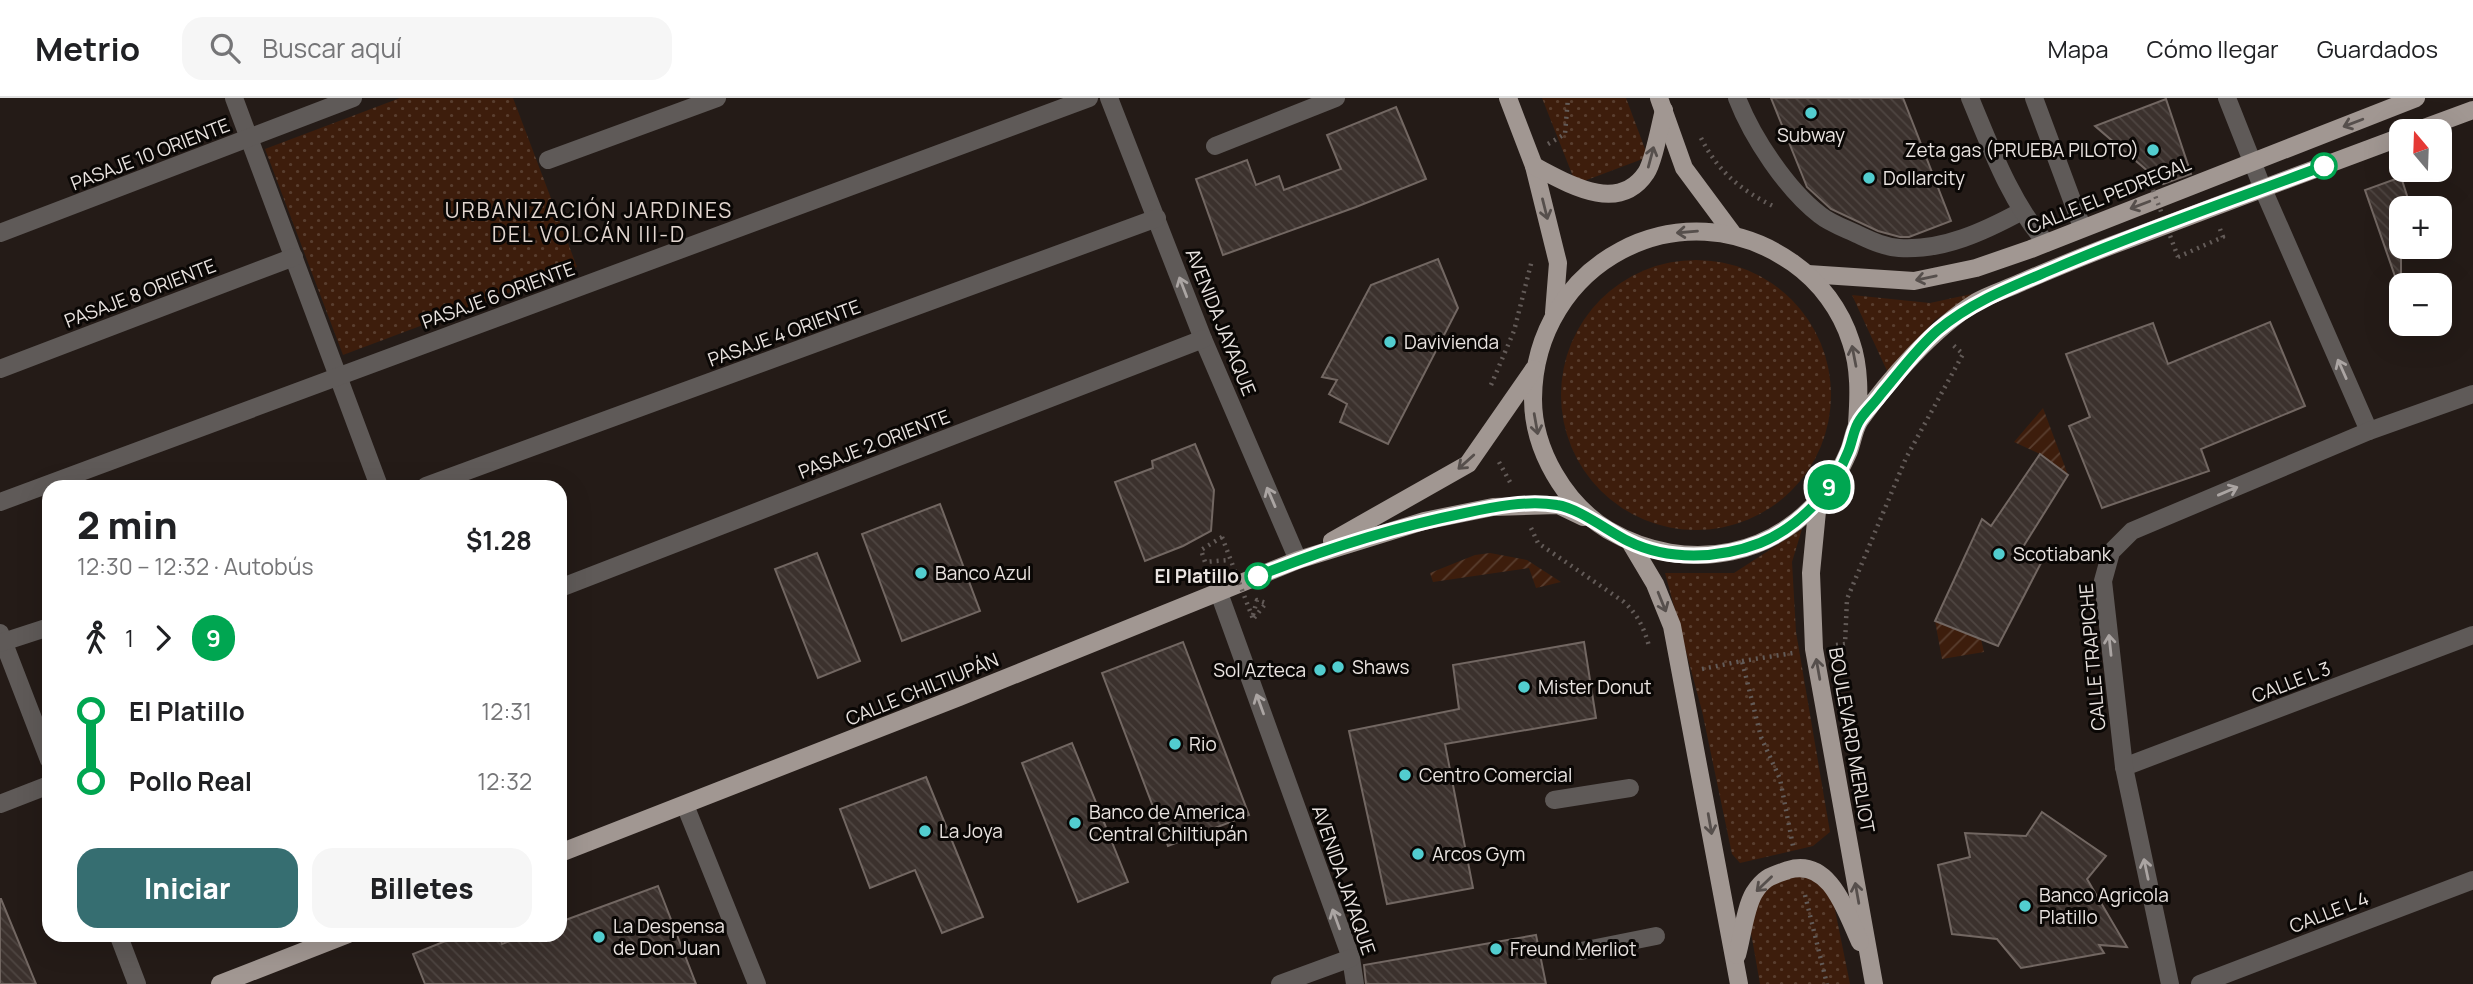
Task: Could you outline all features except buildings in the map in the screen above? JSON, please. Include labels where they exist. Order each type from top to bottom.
[{"type":"main road","points":[[1508,98],[1534,166],[1558,263],[1554,313]]},
{"type":"main road","name":"CALLE EL PEDREGAL","points":[[1808,274],[1914,281],[1976,268],[2416,98]]},
{"type":"main road","points":[[1534,166],[1588,192],[1616,193],[1631,188],[1647,171],[1661,104]]},
{"type":"main road","points":[[1661,104],[1684,168],[1733,234]]},
{"type":"main road","points":[[2449,119],[2473,110]]},
{"type":"main road","points":[[1857,424],[1938,330],[1978,301],[2087,254],[2389,142]]},
{"type":"main road","points":[[1692,231],[1733,234],[1773,249],[1808,274],[1834,305],[1852,342],[1859,383],[1857,424],[1836,478],[1818,501],[1793,524],[1763,542],[1730,552],[1696,556],[1674,554],[1630,542],[1599,524],[1573,500],[1552,471],[1539,439],[1533,404],[1535,368],[1542,340],[1554,313],[1580,280],[1612,254],[1650,237],[1692,231]]},
{"type":"main road","name":"CALLE CHILTIUPÁN","points":[[1298,560],[1468,464],[1535,368]]},
{"type":"main road","name":"BOULEVARD MERLIOT","points":[[1818,501],[1811,573],[1814,649],[1874,984]]},
{"type":"main road","name":"CALLE CHILTIUPÁN","points":[[567,850],[1298,560],[1424,521],[1493,507],[1558,505],[1599,524]]},
{"type":"main road","points":[[1630,542],[1655,584],[1672,626],[1739,984]]},
{"type":"main road","points":[[1735,962],[1753,896],[1767,877],[1798,867],[1813,870],[1830,882],[1870,964]]},
{"type":"main road","points":[[220,984],[328,942]]},
{"type":"street","points":[[234,98],[377,480]]},
{"type":"street","name":"PASAJE 10 ORIENTE","points":[[0,233],[353,98]]},
{"type":"street","points":[[548,160],[717,98]]},
{"type":"street","name":"PASAJE 6 ORIENTE","points":[[59,480],[1089,98]]},
{"type":"street","name":"AVENIDA JAYAQUE","points":[[1110,98],[1203,340],[1298,560]]},
{"type":"street","points":[[1215,146],[1336,98]]},
{"type":"street","points":[[1737,98],[1759,145],[1799,195],[1822,216],[1880,245],[1900,248],[1947,244],[1995,226],[2022,211]]},
{"type":"street","points":[[1970,98],[2004,178],[2022,211],[2046,243]]},
{"type":"street","points":[[2034,98],[2082,228]]},
{"type":"street","points":[[2227,98],[2251,161],[2369,431]]},
{"type":"street","name":"PASAJE 4 ORIENTE","points":[[442,480],[1157,218]]},
{"type":"street","name":"PASAJE 8 ORIENTE","points":[[0,369],[294,257]]},
{"type":"street","name":"PASAJE 2 ORIENTE","points":[[567,585],[1203,340]]},
{"type":"street","name":"CALLE TRAPICHE","points":[[2170,984],[2124,767],[2104,581],[2110,552],[2132,531],[2369,431],[2473,394]]},
{"type":"street","name":"PASAJE 6 ORIENTE","points":[[0,502],[42,486]]},
{"type":"street","name":"AVENIDA JAYAQUE","points":[[1219,593],[1351,958],[1355,984]]},
{"type":"street","points":[[42,629],[1,640],[42,742]]},
{"type":"street","name":"CALLE L 3","points":[[2124,767],[2473,635]]},
{"type":"street","points":[[4,800],[42,787]]},
{"type":"street","points":[[1554,800],[1630,788]]},
{"type":"street","points":[[685,805],[757,984]]},
{"type":"street","name":"CALLE L 4","points":[[2200,984],[2473,880]]},
{"type":"street","points":[[1581,951],[1656,936]]},
{"type":"street","points":[[121,942],[137,984]]},
{"type":"street","points":[[1280,984],[1351,958]]},
{"type":"path","points":[[2153,190],[2178,257],[2223,237]]},
{"type":"path","points":[[1742,661],[1844,644],[1847,599],[1906,458],[1963,354],[1938,330]]},
{"type":"path","points":[[1240,559],[1205,562],[1201,550],[1222,537],[1253,619]]},
{"type":"shaded area","points":[[400,98],[513,98],[577,267],[343,355],[265,149]]},
{"type":"shaded area","points":[[1542,98],[1626,98],[1648,157],[1576,184]]},
{"type":"shaded area","points":[[1683,260],[1709,260],[1748,270],[1771,282],[1792,299],[1809,320],[1821,343],[1829,369],[1829,421],[1821,447],[1809,470],[1792,491],[1771,508],[1735,525],[1709,530],[1683,530],[1657,525],[1632,514],[1610,500],[1591,481],[1566,434],[1561,408],[1561,382],[1566,356],[1577,331],[1591,309],[1610,290],[1657,265]]},
{"type":"shaded area","points":[[1976,293],[1935,320],[1888,373],[1852,295],[1930,303]]},
{"type":"shaded area","points":[[2043,408],[2068,475],[2040,454],[2014,442]]},
{"type":"shaded area","points":[[1802,529],[1792,562],[1796,632],[1830,832],[1813,846],[1740,863],[1732,854],[1702,711],[1665,573],[1734,573]]},
{"type":"shaded area","points":[[1490,553],[1527,560],[1561,582],[1536,588],[1529,568],[1433,582],[1430,573],[1475,555]]},
{"type":"shaded area","points":[[1935,621],[1981,639],[1984,652],[1942,659]]},
{"type":"shaded area","points":[[1790,875],[1818,880],[1832,895],[1850,984],[1760,984],[1750,927],[1762,887]]},
{"type":"bus line","name":"9","points":[[1258,576],[1298,560],[1424,521],[1493,507],[1521,505],[1558,505],[1630,542],[1662,552],[1696,556],[1730,552],[1763,542],[1793,524],[1818,501],[1836,478],[1849,452],[1857,424],[1938,330],[1978,301],[2087,254],[2324,166]]},
{"type":"place","name":"Subway","points":[[1811,113]]},
{"type":"place","name":"Zeta gas (PRUEBA PILOTO)","points":[[2153,150]]},
{"type":"place","name":"Dollarcity","points":[[1869,178]]},
{"type":"place","name":"Davivienda","points":[[1390,342]]},
{"type":"place","name":"Scotiabank","points":[[1999,554]]},
{"type":"place","name":"Banco Azul","points":[[921,573]]},
{"type":"place","name":"El Platillo","points":[[1258,576]]},
{"type":"place","name":"Shaws","points":[[1338,667]]},
{"type":"place","name":"Sol Azteca","points":[[1320,670]]},
{"type":"place","name":"Mister Donut","points":[[1524,687]]},
{"type":"place","name":"Rio","points":[[1175,744]]},
{"type":"place","name":"Centro Comercial","points":[[1405,775]]},
{"type":"place","name":"Banco de America Central Chiltiupán","points":[[1075,823]]},
{"type":"place","name":"La Joya","points":[[925,831]]},
{"type":"place","name":"Arcos Gym","points":[[1418,854]]},
{"type":"place","name":"Banco Agricola Platillo","points":[[2025,906]]},
{"type":"place","name":"La Despensa de Don Juan","points":[[599,937]]},
{"type":"place","name":"Freund Merliot","points":[[1496,949]]},
{"type":"district","name":"URBANIZACIÓN JARDINES DEL VOLCÁN III-D","points":[[589,223]]}]
